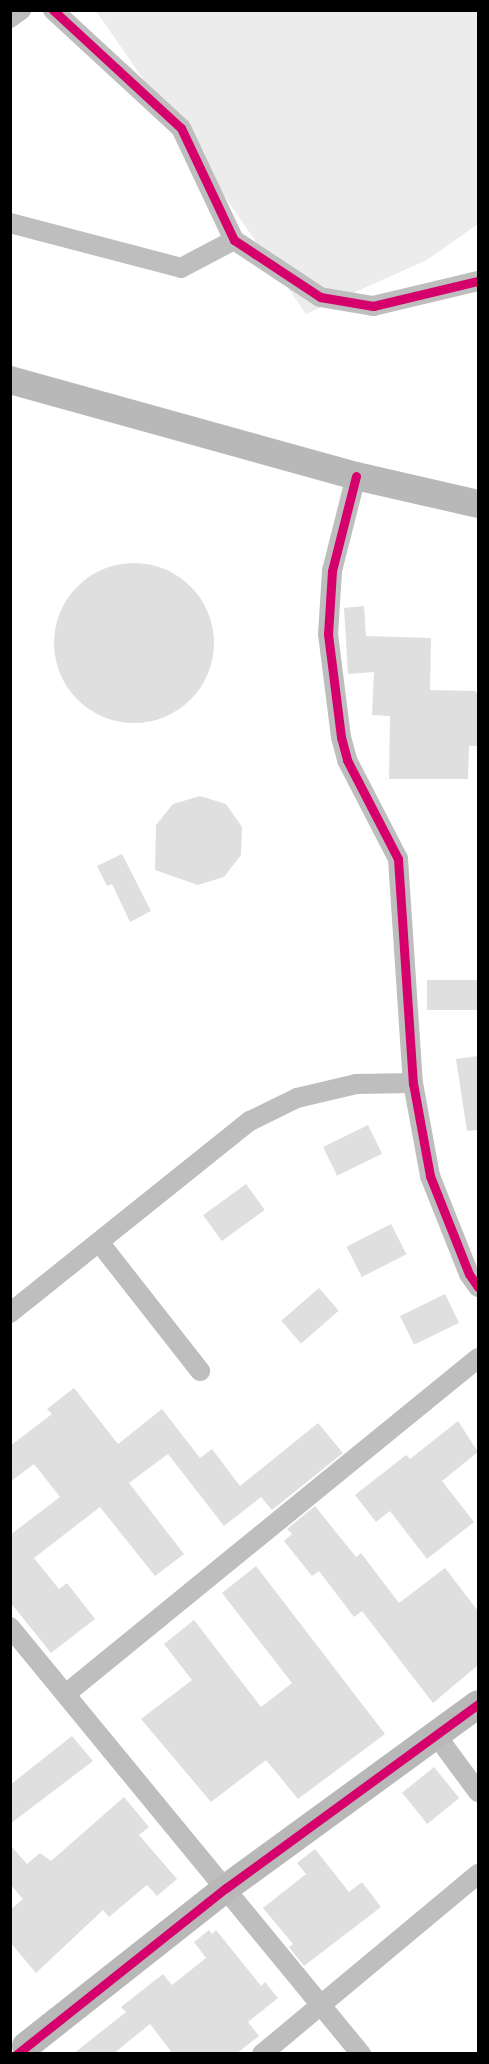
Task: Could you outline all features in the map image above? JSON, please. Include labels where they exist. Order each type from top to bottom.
[{"type":"street","points":[[10,18],[21,10]]},
{"type":"street","points":[[53,10],[181,128],[234,240],[320,297],[373,306],[478,281]]},
{"type":"street","points":[[10,223],[181,268],[234,240]]},
{"type":"street","points":[[10,380],[356,476],[478,504]]},
{"type":"street","points":[[356,476],[332,572],[328,634],[340,737],[347,760],[398,859],[413,1083],[430,1176],[464,1263],[478,1287]]},
{"type":"street","points":[[10,1313],[250,1121],[297,1098],[346,1086],[413,1083]]},
{"type":"street","points":[[99,1242],[200,1371]]},
{"type":"street","points":[[68,1693],[478,1358]]},
{"type":"street","points":[[10,1627],[68,1693],[361,2054]]},
{"type":"street","points":[[21,2045],[226,1888],[478,1704]]},
{"type":"street","points":[[436,1735],[478,1792]]},
{"type":"street","points":[[262,2054],[478,1874]]},
{"type":"shaded area","points":[[96,11],[478,11],[478,224],[427,260],[306,314]]},
{"type":"building","points":[[134,563],[164,569],[190,587],[208,613],[214,643],[208,673],[190,699],[164,717],[134,723],[104,717],[78,699],[60,673],[54,643],[60,613],[78,587],[104,569]]},
{"type":"building","points":[[364,606],[366,636],[431,638],[430,690],[475,691],[478,695],[478,746],[469,746],[468,779],[389,779],[390,716],[372,715],[374,672],[348,674],[344,608]]},
{"type":"building","points":[[200,796],[226,804],[242,827],[241,855],[224,877],[198,885],[155,870],[156,825],[173,804]]},
{"type":"building","points":[[122,854],[151,911],[130,922],[112,884],[107,886],[97,866]]},
{"type":"building","points":[[427,980],[478,980],[478,1010],[427,1010]]},
{"type":"building","points":[[478,1056],[478,1130],[467,1131],[456,1059]]},
{"type":"building","points":[[368,1125],[382,1154],[337,1176],[323,1147]]},
{"type":"building","points":[[246,1184],[265,1210],[222,1241],[203,1215]]},
{"type":"building","points":[[391,1224],[406,1254],[362,1277],[346,1247]]},
{"type":"building","points":[[319,1288],[339,1311],[301,1343],[281,1321]]},
{"type":"building","points":[[445,1294],[459,1323],[414,1345],[400,1316]]},
{"type":"building","points":[[74,1388],[118,1444],[162,1409],[200,1458],[212,1449],[240,1486],[318,1423],[343,1453],[272,1510],[261,1497],[224,1526],[168,1454],[129,1483],[184,1554],[155,1576],[100,1507],[34,1558],[59,1589],[67,1583],[95,1619],[51,1653],[10,1602],[10,1535],[60,1497],[34,1464],[10,1482],[10,1446],[52,1414],[47,1409]]},
{"type":"building","points":[[458,1421],[478,1452],[442,1481],[474,1522],[427,1559],[390,1511],[376,1522],[355,1495],[406,1455],[410,1459]]},
{"type":"building","points":[[315,1506],[356,1557],[361,1553],[399,1603],[445,1568],[478,1611],[478,1665],[433,1703],[362,1611],[354,1617],[319,1571],[312,1576],[284,1541],[292,1534],[287,1529]]},
{"type":"building","points":[[256,1566],[385,1734],[298,1799],[266,1760],[211,1802],[141,1719],[192,1680],[164,1644],[194,1620],[261,1707],[292,1683],[222,1593]]},
{"type":"building","points":[[72,1736],[93,1761],[10,1824],[10,1785]]},
{"type":"building","points":[[434,1767],[459,1798],[427,1824],[402,1793]]},
{"type":"building","points":[[124,1797],[149,1827],[139,1835],[177,1879],[157,1896],[147,1885],[109,1917],[103,1910],[36,1973],[10,1942],[10,1910],[23,1899],[10,1884],[10,1845],[27,1864],[40,1853],[51,1861]]},
{"type":"building","points":[[315,1849],[349,1892],[362,1882],[381,1907],[304,1966],[289,1947],[293,1944],[263,1908],[306,1874],[297,1863]]},
{"type":"building","points":[[209,1930],[212,1934],[216,1930],[261,1986],[265,1982],[278,1998],[248,2022],[259,2036],[236,2054],[173,2054],[150,2024],[113,2054],[73,2054],[126,2012],[121,2007],[163,1974],[172,1985],[206,1958],[194,1942]]},
{"type":"cycle path","points":[[53,10],[181,128],[234,240],[320,297],[373,306],[478,281]]},
{"type":"cycle path","points":[[356,476],[332,571],[328,634],[341,737],[347,760],[398,859],[413,1083],[430,1176],[469,1274],[478,1287]]},
{"type":"cycle path","points":[[17,2054],[226,1888],[478,1704]]}]
